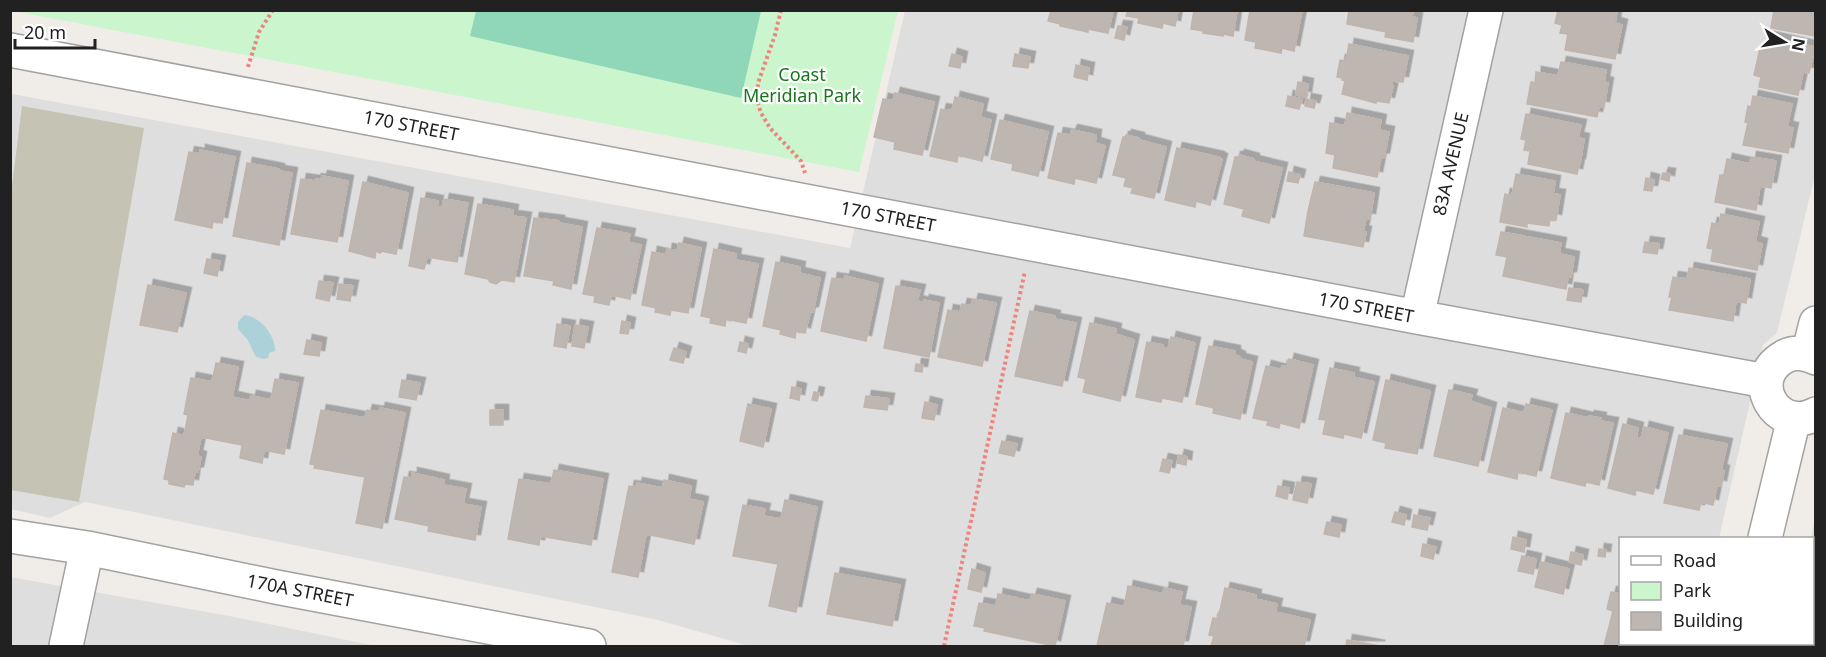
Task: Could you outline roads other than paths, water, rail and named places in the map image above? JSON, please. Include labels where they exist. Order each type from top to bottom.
[{"type":"street","name":"83A AVENUE","points":[[1417,317],[1486,10]]},
{"type":"street","name":"170 STREET","points":[[10,50],[1766,381]]},
{"type":"street","points":[[1765,537],[1804,416],[1784,415],[1772,405],[1768,397],[1766,381],[1773,366],[1786,356],[1797,353],[1812,356],[1815,323]]},
{"type":"street","name":"170A STREET","points":[[10,536],[87,548],[276,587],[589,646]]},
{"type":"street","points":[[66,646],[87,548]]},
{"type":"water","points":[[244,315],[256,319],[270,333],[275,351],[269,353],[268,358],[256,357],[247,339],[238,329],[238,322]]},
{"type":"park label","name":"Coast Meridian Park","points":[[802,85]]}]
